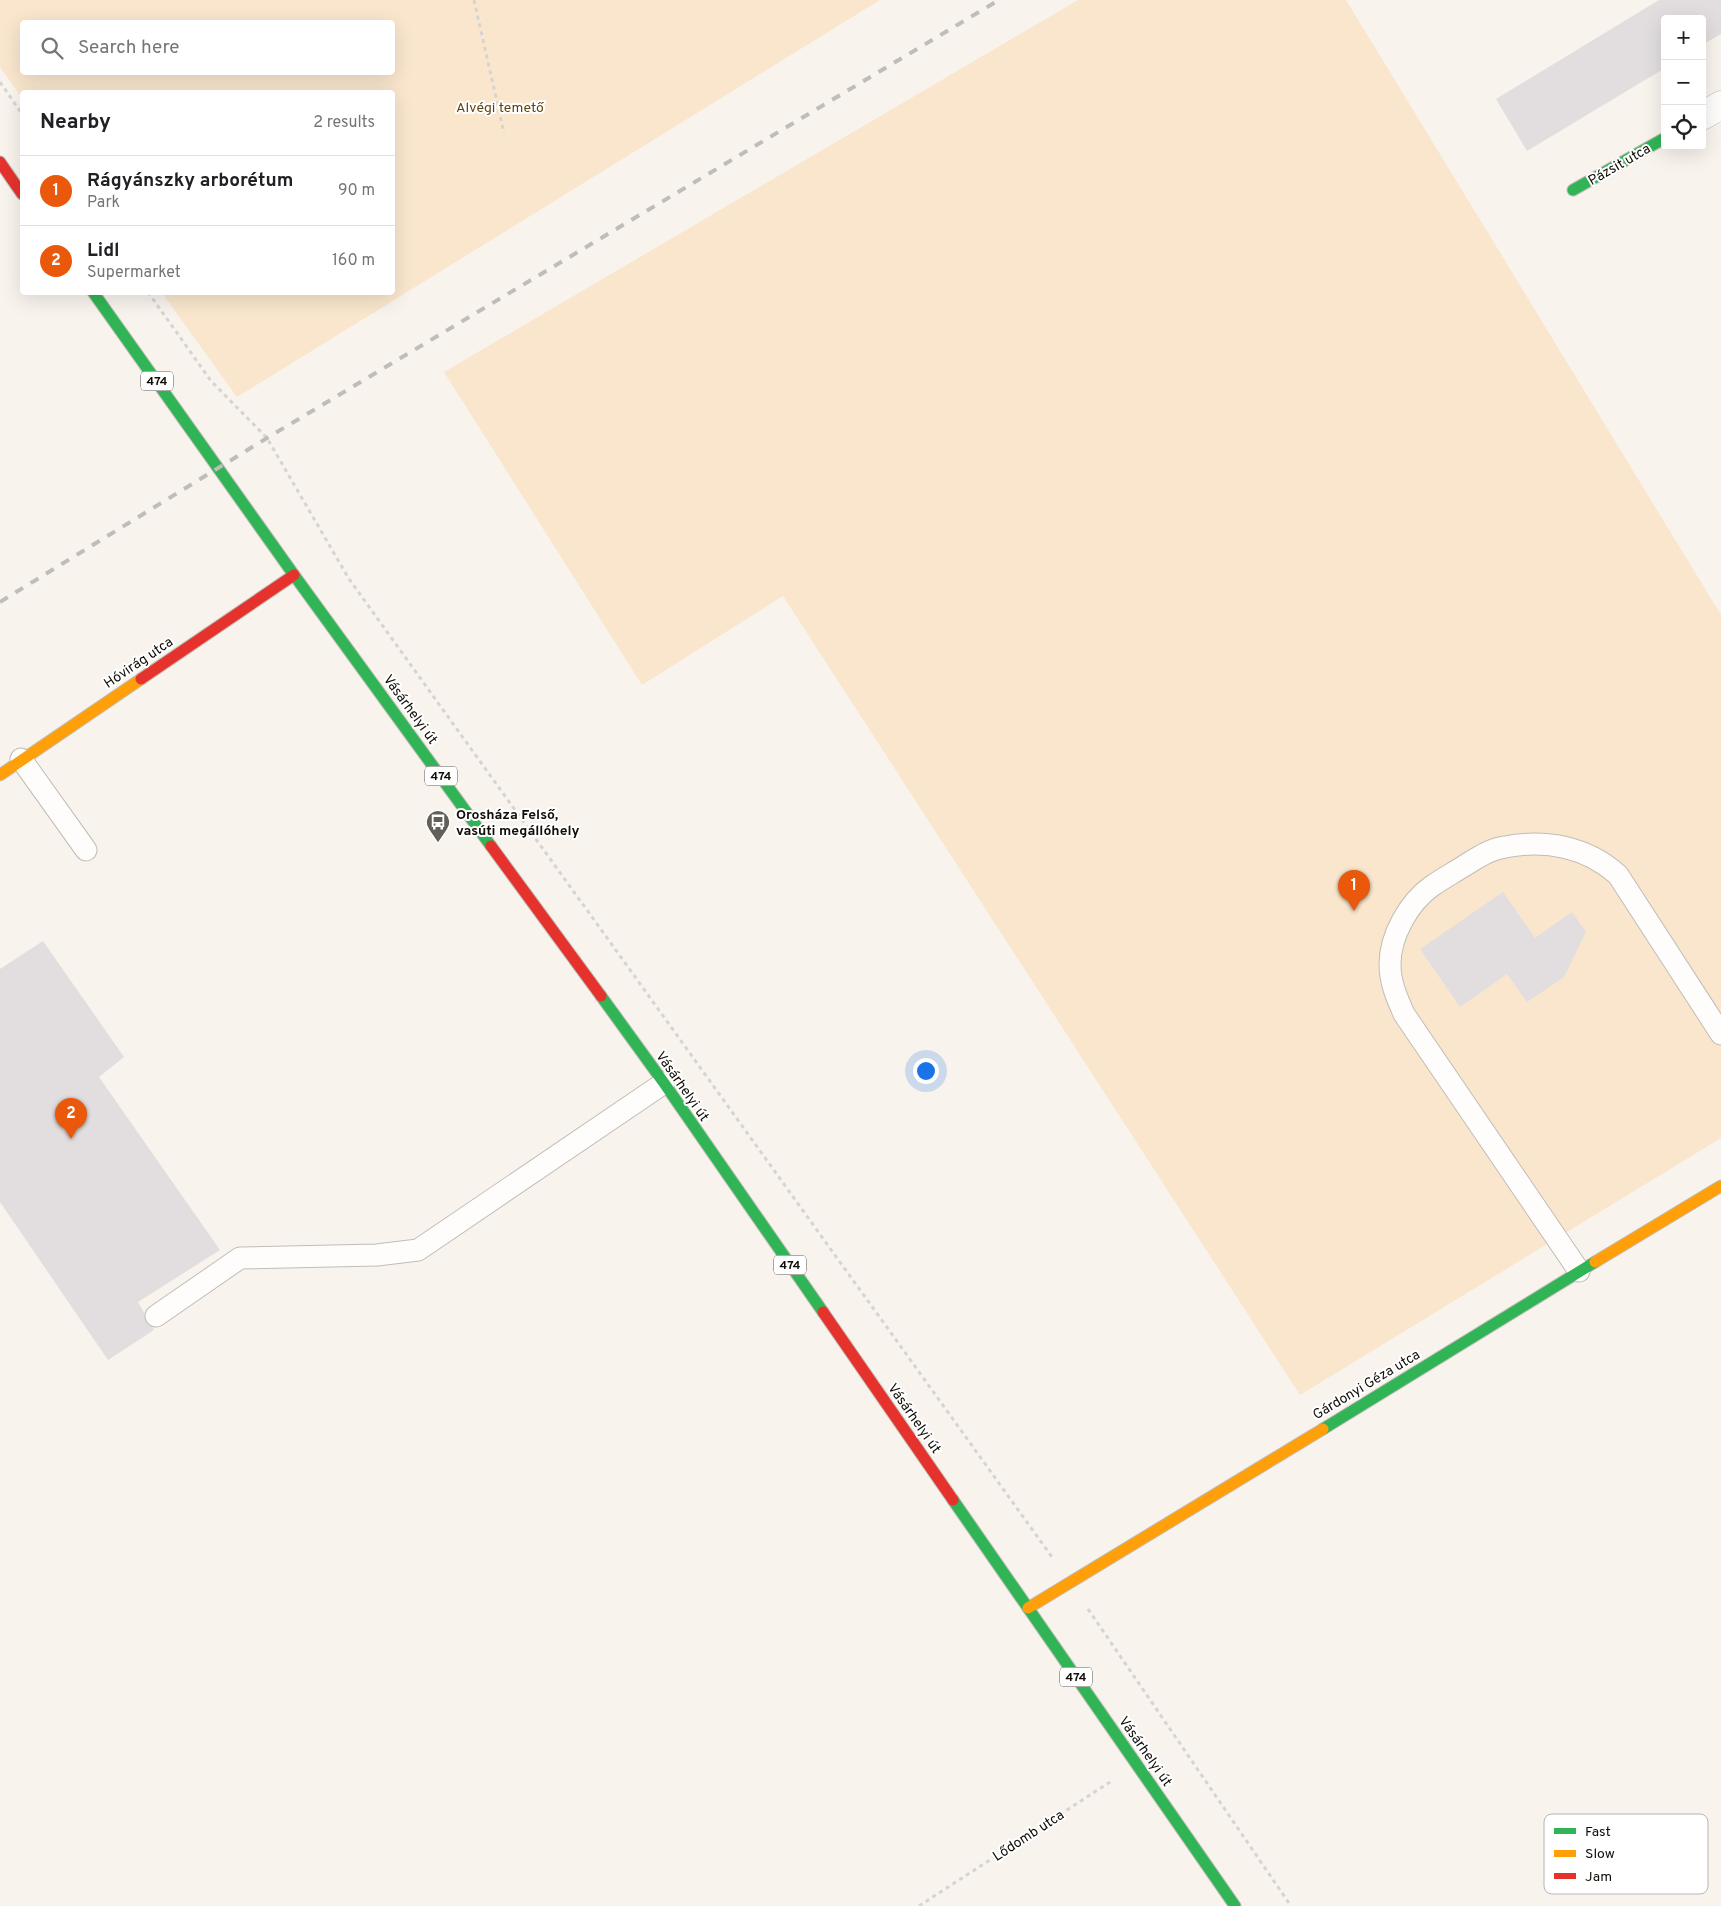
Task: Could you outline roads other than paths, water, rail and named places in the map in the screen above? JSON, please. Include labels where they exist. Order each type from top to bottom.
[{"type":"main road","name":"Pázsit utca","points":[[1573,190],[1661,140]]},
{"type":"main road","name":"Vásárhelyi út","points":[[96,295],[294,575],[664,1083],[1236,1906]]},
{"type":"main road","name":"Hóvirág utca","points":[[0,775],[294,575]]},
{"type":"main road","name":"Gárdonyi Géza utca","points":[[1028,1608],[1721,1186]]},
{"type":"street","points":[[1706,114],[1721,105]]},
{"type":"lane","points":[[21,759],[86,850]]},
{"type":"lane","points":[[1579,1271],[1404,1014],[1393,990],[1390,963],[1396,933],[1413,906],[1430,887],[1482,855],[1504,847],[1526,845],[1551,845],[1582,851],[1602,861],[1618,875],[1721,1034]]},
{"type":"lane","points":[[156,1316],[240,1258],[377,1255],[418,1250],[664,1083]]},
{"type":"railway","points":[[0,602],[267,438],[999,0]]},
{"type":"place","name":"Orosháza Felső, vasúti megállóhely","points":[[438,843]]},
{"type":"place","name":"Rágyánszky arborétum","points":[[1354,911]]},
{"type":"place","name":"Lidl","points":[[71,1139]]},
{"type":"park label","name":"Alvégi temető","points":[[500,107]]}]
